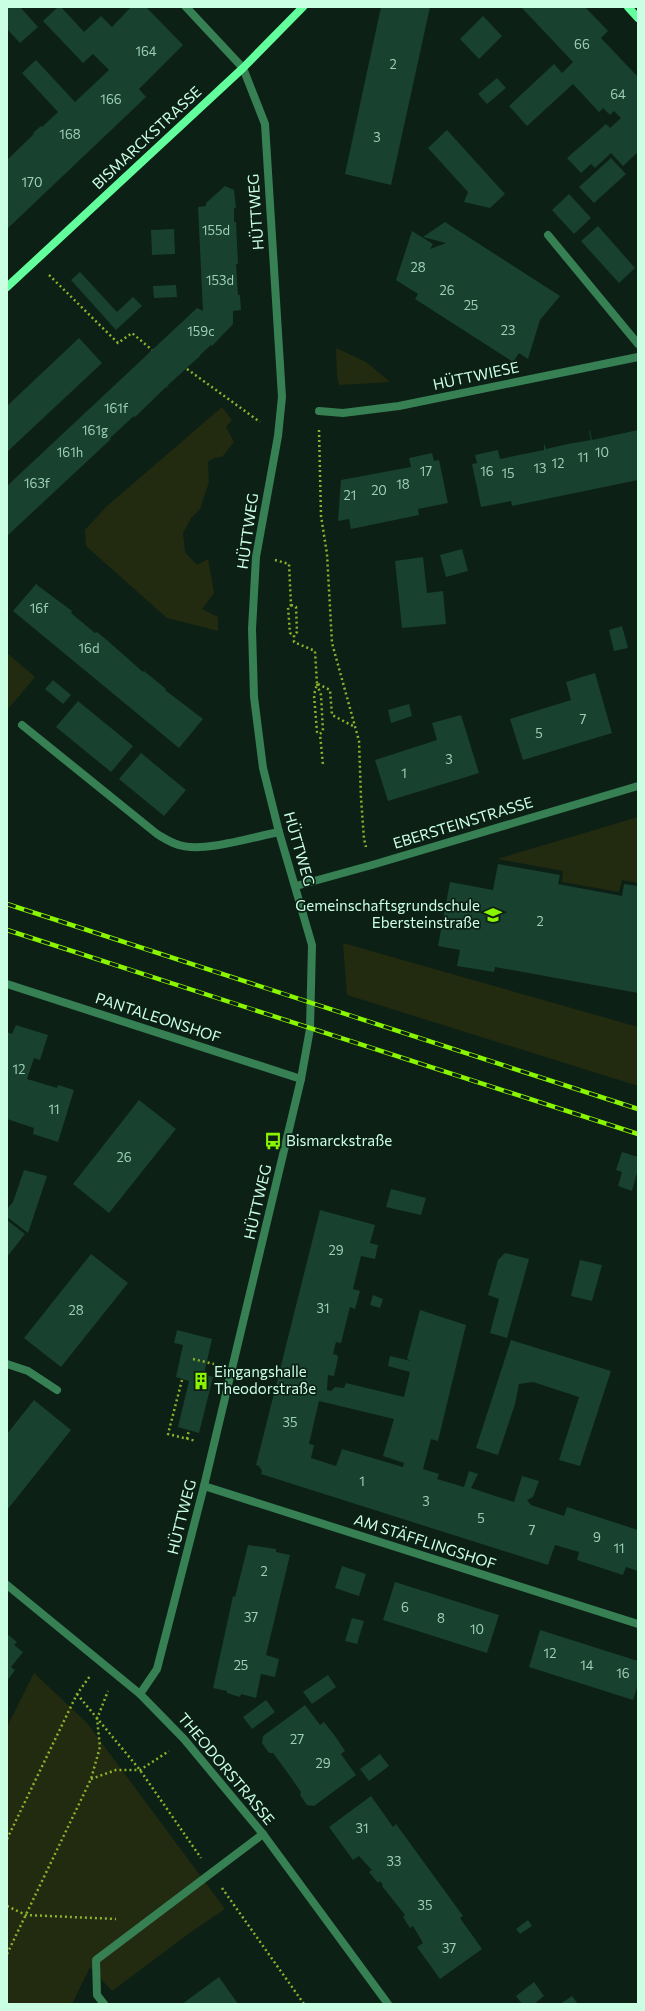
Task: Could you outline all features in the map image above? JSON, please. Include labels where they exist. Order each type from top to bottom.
[{"type":"main road","name":"BISMARCKSTRASSE","points":[[7,287],[243,68],[303,7]]},
{"type":"street","points":[[186,7],[243,68]]},
{"type":"street","name":"HÜTTWEG","points":[[140,1694],[157,1669],[204,1486],[301,1079],[310,1029],[312,945],[279,832],[263,768],[254,697],[252,629],[256,557],[278,436],[282,397],[265,124],[243,68]]},
{"type":"street","points":[[548,235],[638,344]]},
{"type":"street","name":"HÜTTWIESE","points":[[319,411],[343,413],[399,406],[638,357]]},
{"type":"street","points":[[22,725],[157,834],[170,842],[180,846],[205,847],[279,832]]},
{"type":"street","name":"EBERSTEINSTRASSE","points":[[296,886],[638,786]]},
{"type":"street","name":"PANTALEONSHOF","points":[[7,984],[301,1079]]},
{"type":"street","points":[[7,1364],[28,1371],[57,1390]]},
{"type":"street","name":"AM STÄFFLINGSHOF","points":[[204,1486],[638,1624]]},
{"type":"street","name":"THEODORSTRASSE","points":[[7,1585],[140,1694],[184,1739],[262,1834],[388,2004]]},
{"type":"street","points":[[104,2004],[97,1995],[96,1960],[212,1874],[262,1834]]},
{"type":"path","points":[[35,261],[118,343],[132,333],[152,350]]},
{"type":"path","points":[[187,369],[278,436]]},
{"type":"path","points":[[319,411],[321,516],[327,554],[332,643],[360,748],[364,839],[372,865]]},
{"type":"path","points":[[256,557],[289,564],[291,605],[288,607],[290,633],[294,635]]},
{"type":"path","points":[[291,605],[296,607],[298,632],[294,635],[294,642],[315,651],[317,684],[322,702],[323,731],[320,734]]},
{"type":"path","points":[[317,684],[330,690],[332,715],[355,727]]},
{"type":"path","points":[[317,684],[314,696],[316,724],[317,732],[320,734],[323,765]]},
{"type":"path","points":[[182,1380],[168,1434],[187,1439],[189,1430]]},
{"type":"path","points":[[7,1839],[77,1694],[101,1661]]},
{"type":"path","points":[[7,1954],[91,1779],[100,1748],[97,1719],[115,1673]]},
{"type":"path","points":[[77,1694],[140,1770],[304,2004]]},
{"type":"path","points":[[91,1779],[116,1770],[140,1770],[157,1760],[184,1739]]},
{"type":"path","points":[[7,1906],[26,1915],[147,1921]]},
{"type":"green space","points":[[336,348],[366,362],[390,382],[339,385],[337,376]]},
{"type":"green space","points":[[222,407],[232,420],[226,427],[234,442],[222,457],[214,458],[208,462],[209,482],[200,509],[191,518],[183,533],[185,552],[197,565],[208,559],[214,593],[202,609],[218,617],[218,631],[167,618],[86,546],[85,530],[106,507]]},
{"type":"green space","points":[[7,653],[35,677],[8,709],[7,708]]},
{"type":"green space","points":[[638,817],[638,883],[622,880],[619,892],[562,882],[563,871],[497,859]]},
{"type":"green space","points":[[343,943],[638,1027],[638,1086],[347,995]]},
{"type":"green space","points":[[34,1673],[87,1723],[225,1909],[191,1932],[112,1991],[90,1967],[72,2004],[7,2004],[7,1727]]},
{"type":"building","points":[[7,7],[20,7],[38,27],[20,43],[7,29]]},
{"type":"building","points":[[58,7],[61,7],[84,32],[101,16],[112,27],[131,7],[146,7],[183,45],[139,89],[146,97],[7,229],[7,160],[34,134],[33,133],[58,112],[22,73],[36,60],[75,102],[109,70],[93,54],[83,63],[43,21]]},
{"type":"building","points":[[381,7],[430,7],[391,185],[345,174]]},
{"type":"building","points":[[521,7],[585,7],[608,31],[601,38],[638,77],[638,152],[623,166],[611,153],[595,168],[591,164],[581,173],[567,158],[606,124],[610,128],[621,118],[614,111],[610,115],[603,108],[599,112],[573,84],[527,126],[509,106],[554,64],[562,73],[573,62]]},
{"type":"building","points":[[483,16],[502,36],[479,59],[460,39]]},
{"type":"building","points":[[497,78],[506,88],[487,104],[478,94]]},
{"type":"building","points":[[447,130],[505,194],[490,208],[464,202],[468,192],[428,148]]},
{"type":"building","points":[[611,158],[626,174],[594,203],[579,187]]},
{"type":"building","points":[[225,186],[234,190],[236,208],[234,208],[234,222],[236,222],[238,264],[236,264],[238,295],[240,295],[241,310],[233,311],[233,324],[212,346],[211,345],[168,385],[167,388],[166,387],[135,417],[134,416],[110,438],[111,439],[7,536],[7,486],[197,308],[203,311],[198,207],[206,206],[206,203]]},
{"type":"building","points":[[569,194],[591,218],[574,234],[552,210]]},
{"type":"building","points":[[445,222],[560,296],[540,320],[528,359],[519,353],[513,362],[415,299],[418,294],[396,280],[412,231],[433,244],[430,249],[446,243],[423,237]]},
{"type":"building","points":[[598,226],[635,268],[619,283],[581,241]]},
{"type":"building","points":[[174,229],[175,254],[152,255],[151,230]]},
{"type":"building","points":[[80,272],[117,312],[133,297],[142,306],[116,330],[71,280]]},
{"type":"building","points":[[176,285],[177,297],[154,298],[153,286]]},
{"type":"building","points":[[79,338],[102,363],[7,452],[7,406]]},
{"type":"building","points":[[638,430],[638,480],[512,506],[511,501],[481,507],[472,464],[477,463],[475,455],[498,450],[500,459],[544,450],[544,443],[546,449],[591,440],[589,431],[592,440]]},
{"type":"building","points":[[432,453],[434,461],[439,460],[448,503],[418,509],[419,515],[351,529],[349,519],[338,521],[341,480],[411,467],[409,458]]},
{"type":"building","points":[[462,549],[468,571],[446,577],[440,555]]},
{"type":"building","points":[[423,557],[427,593],[443,591],[446,624],[402,628],[395,561]]},
{"type":"building","points":[[37,583],[37,585],[72,611],[71,613],[95,633],[97,632],[143,672],[144,671],[166,689],[165,690],[203,719],[179,748],[13,611]]},
{"type":"building","points":[[622,626],[628,648],[614,651],[609,630]]},
{"type":"building","points":[[595,673],[612,733],[523,760],[510,719],[571,700],[566,682]]},
{"type":"building","points":[[53,680],[71,695],[63,704],[45,689]]},
{"type":"building","points":[[78,701],[133,746],[111,772],[56,727]]},
{"type":"building","points":[[409,704],[412,716],[391,723],[388,710]]},
{"type":"building","points":[[461,715],[479,773],[388,801],[375,760],[437,740],[432,723]]},
{"type":"building","points":[[141,753],[186,790],[164,816],[119,779]]},
{"type":"building","name":"Gemeinschaftsgrundschule Ebersteinstraße","points":[[498,864],[560,875],[558,884],[622,896],[624,884],[638,886],[638,993],[495,967],[494,972],[457,966],[460,950],[438,946],[450,882],[493,890]]},
{"type":"building","points":[[16,1025],[48,1035],[40,1060],[34,1058],[27,1079],[57,1088],[58,1085],[74,1090],[58,1142],[33,1134],[34,1128],[7,1119],[7,1032],[12,1034]]},
{"type":"building","points":[[139,1100],[176,1129],[109,1213],[73,1184]]},
{"type":"building","points":[[622,1152],[638,1157],[638,1169],[632,1191],[618,1186],[622,1172],[616,1170]]},
{"type":"building","points":[[24,1170],[47,1176],[28,1233],[7,1217],[7,1209],[13,1202]]},
{"type":"building","points":[[391,1189],[426,1198],[421,1215],[386,1207]]},
{"type":"building","points":[[320,1210],[375,1225],[370,1243],[378,1245],[375,1259],[361,1256],[353,1289],[360,1291],[355,1309],[350,1307],[341,1343],[336,1342],[333,1354],[337,1355],[338,1358],[334,1376],[328,1375],[327,1390],[331,1391],[335,1387],[344,1388],[346,1383],[404,1397],[410,1372],[388,1366],[390,1356],[411,1361],[407,1359],[420,1310],[466,1325],[438,1441],[431,1439],[423,1469],[439,1474],[437,1479],[464,1487],[469,1471],[478,1474],[471,1488],[514,1502],[522,1476],[539,1481],[533,1497],[527,1500],[531,1505],[564,1516],[567,1507],[638,1530],[638,1571],[626,1567],[623,1575],[577,1560],[579,1552],[555,1545],[548,1565],[261,1474],[262,1471],[259,1466],[256,1465]],"holes":[[[319,1401],[394,1419],[383,1456],[404,1463],[403,1467],[342,1449],[336,1466],[311,1458],[314,1445],[309,1444]]]},
{"type":"building","points":[[7,1220],[25,1234],[7,1257]]},
{"type":"building","points":[[505,1253],[529,1259],[507,1338],[490,1333],[499,1299],[488,1295],[498,1260]]},
{"type":"building","points":[[91,1254],[128,1283],[61,1367],[24,1338]]},
{"type":"building","points":[[580,1260],[602,1265],[592,1301],[571,1296]]},
{"type":"building","points":[[373,1295],[383,1299],[380,1308],[370,1305]]},
{"type":"building","name":"Eingangshalle Theodorstraße","points":[[177,1330],[212,1339],[204,1374],[213,1377],[199,1433],[178,1427],[189,1381],[176,1377],[183,1345],[174,1343]]},
{"type":"building","points":[[511,1340],[611,1371],[580,1466],[559,1460],[579,1397],[533,1382],[519,1384],[515,1404],[498,1455],[476,1448]]},
{"type":"building","points":[[34,1400],[71,1430],[7,1510],[7,1434]]},
{"type":"building","points":[[248,1545],[276,1549],[276,1552],[290,1555],[266,1655],[279,1659],[275,1677],[261,1674],[256,1698],[241,1694],[240,1697],[227,1693],[227,1691],[213,1688],[233,1596],[235,1597]]},
{"type":"building","points":[[342,1566],[366,1574],[359,1596],[335,1588]]},
{"type":"building","points":[[395,1582],[499,1615],[487,1653],[383,1620]]},
{"type":"building","points":[[352,1618],[364,1621],[357,1644],[345,1641]]},
{"type":"building","points":[[540,1630],[638,1661],[638,1684],[633,1700],[529,1667]]},
{"type":"building","points":[[7,1634],[17,1642],[14,1645],[23,1652],[11,1667],[15,1670],[7,1681]]},
{"type":"building","points":[[328,1675],[336,1687],[312,1704],[303,1692]]},
{"type":"building","points":[[266,1700],[275,1712],[252,1729],[243,1717]]},
{"type":"building","points":[[305,1705],[320,1725],[324,1722],[335,1736],[345,1751],[341,1754],[356,1775],[314,1806],[307,1805],[300,1795],[301,1792],[287,1772],[273,1753],[269,1753],[262,1743],[263,1736]]},
{"type":"building","points":[[380,1754],[389,1766],[369,1781],[360,1769]]},
{"type":"building","points":[[371,1796],[393,1827],[396,1824],[463,1916],[460,1918],[482,1949],[440,1979],[417,1947],[423,1943],[413,1926],[410,1928],[403,1917],[405,1915],[382,1886],[383,1885],[380,1881],[378,1883],[369,1872],[372,1870],[359,1856],[353,1860],[329,1827]]},
{"type":"building","points":[[528,1920],[532,1926],[520,1934],[516,1929]]},
{"type":"building","points":[[219,1977],[238,2004],[182,2004]]},
{"type":"building","points":[[534,1982],[544,1996],[534,2004],[522,2004],[516,1996]]},
{"type":"building","points":[[572,1996],[578,2004],[560,2004]]},
{"type":"railway","points":[[7,904],[638,1109]]},
{"type":"railway","points":[[7,930],[638,1134]]},
{"type":"place","name":"Gemeinschaftsgrundschule Ebersteinstraße","points":[[493,915]]},
{"type":"place","name":"Bismarckstraße","points":[[273,1141]]},
{"type":"place","name":"Eingangshalle Theodorstraße","points":[[201,1381]]}]
